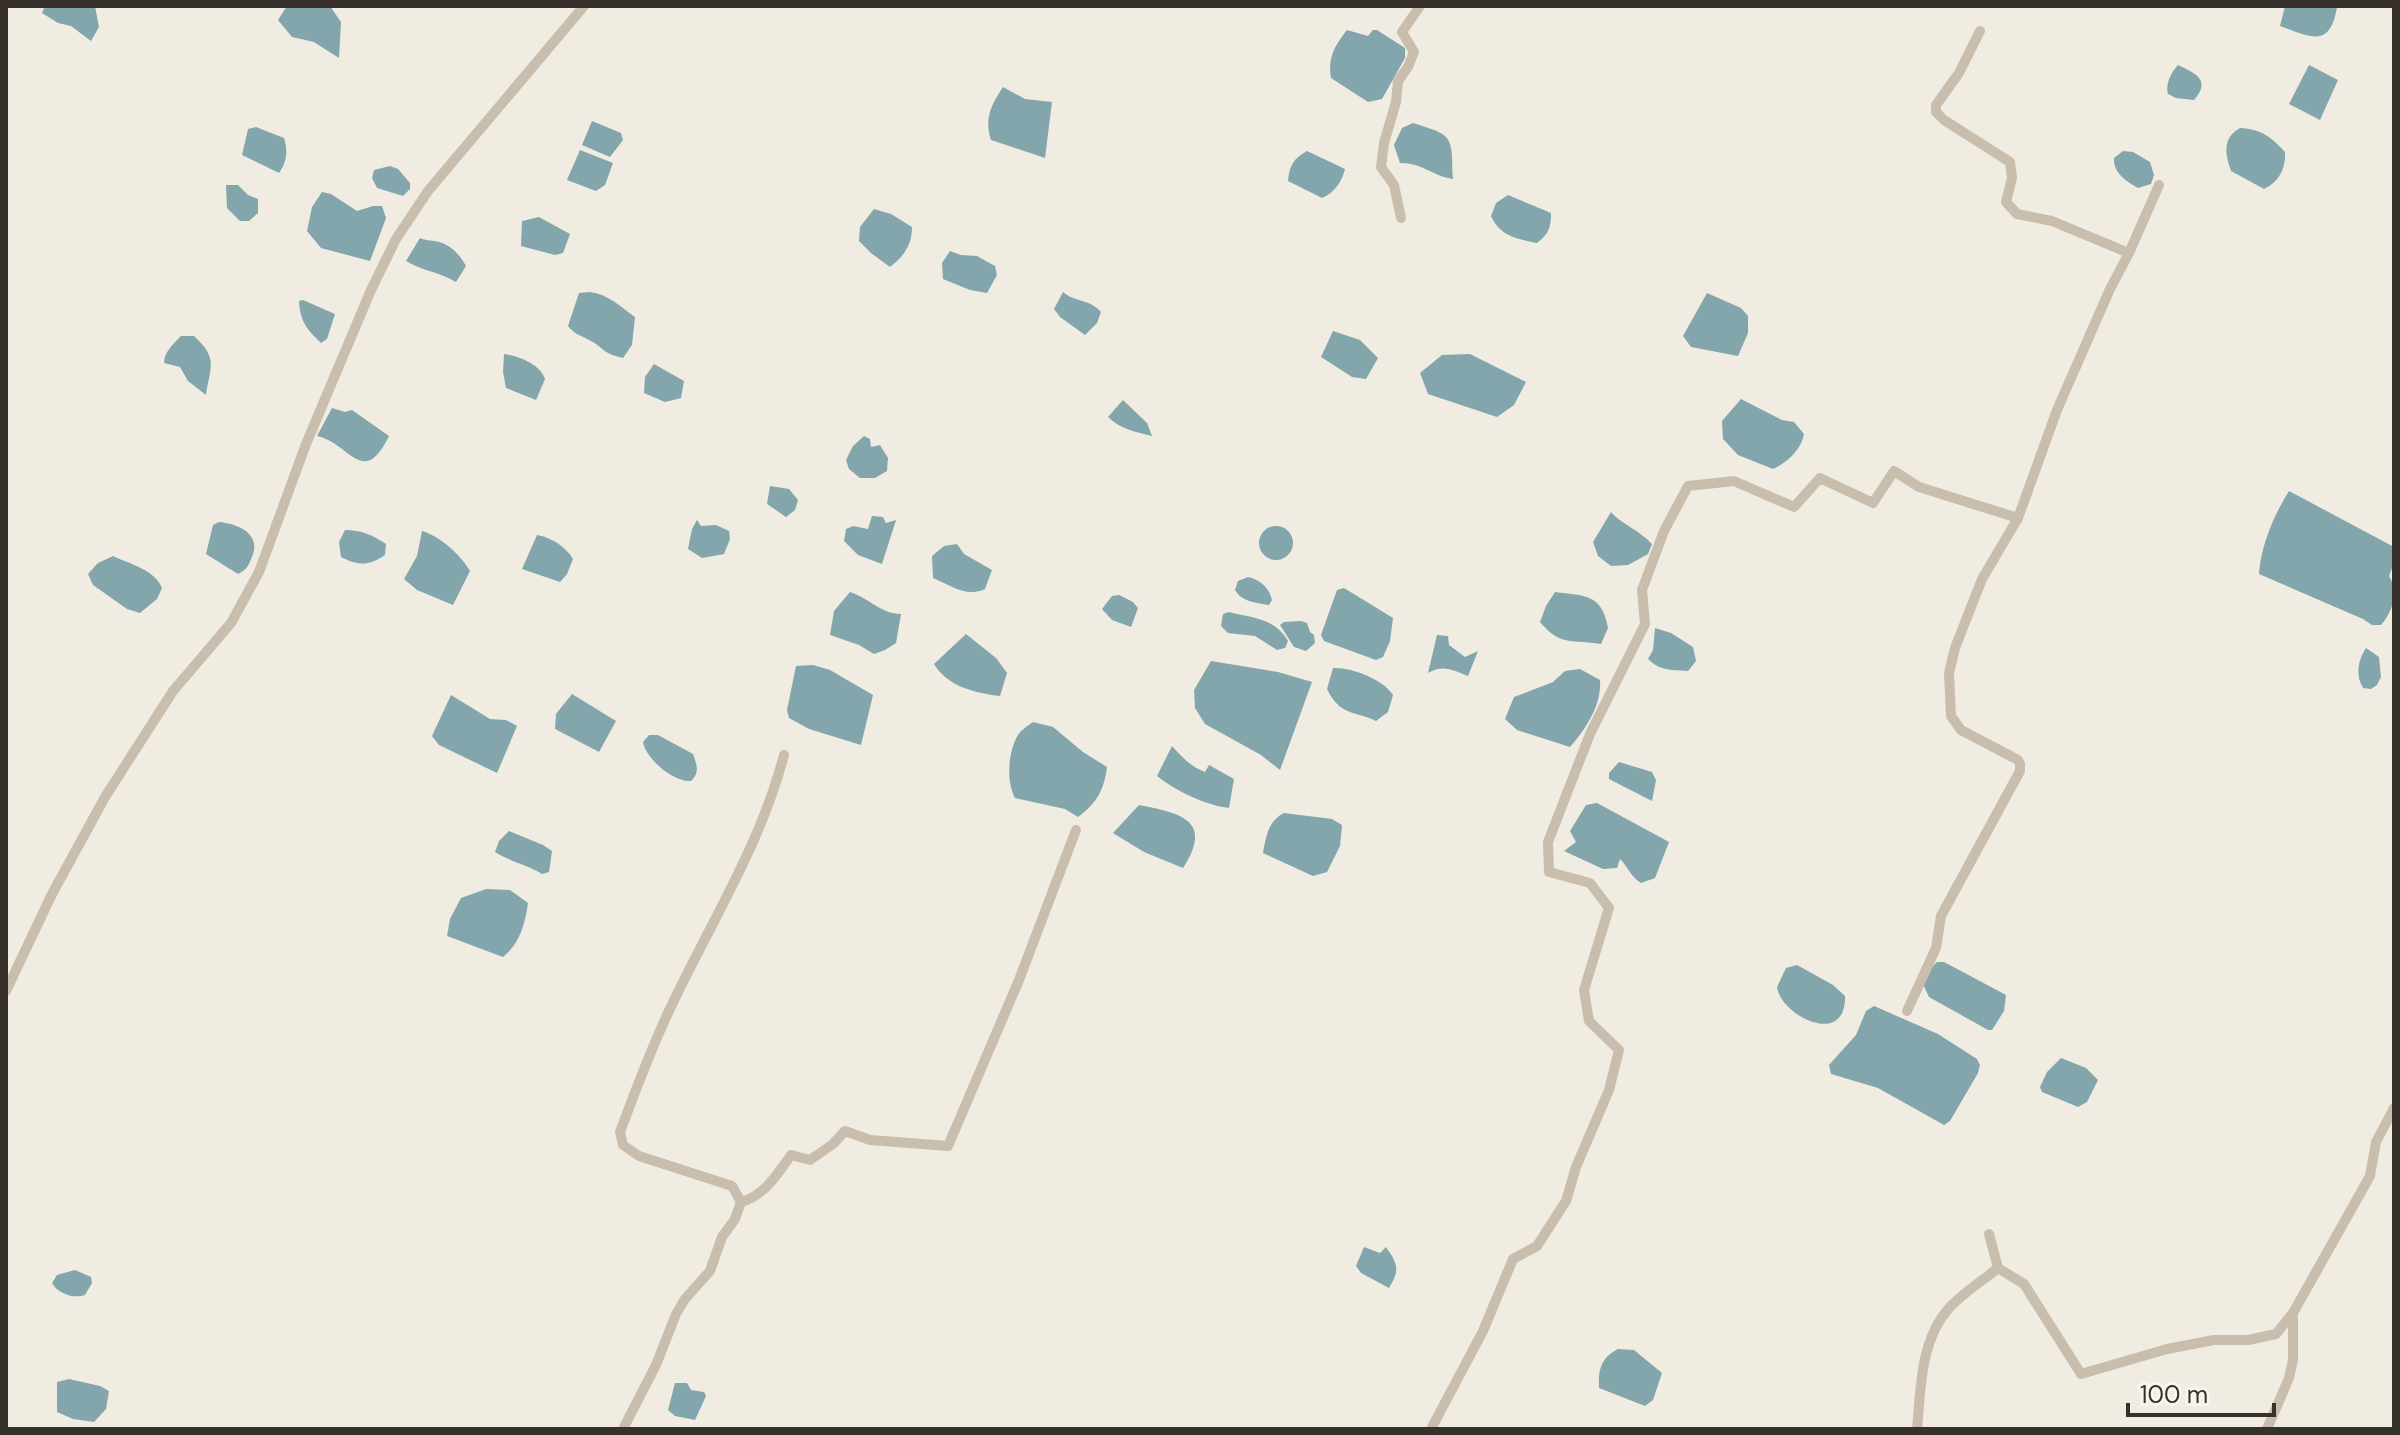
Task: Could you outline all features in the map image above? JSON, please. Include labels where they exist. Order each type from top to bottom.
[{"type":"street","points":[[6,991],[52,894],[105,797],[173,691],[231,623],[259,572],[306,444],[396,239],[428,191],[584,6]]},
{"type":"street","points":[[1401,218],[1394,185],[1381,167],[1398,81],[1414,52],[1402,32],[1420,6]]},
{"type":"street","points":[[1980,31],[1959,73],[1936,105],[1936,112],[2010,162],[2012,178],[2006,202],[2017,214],[2052,221],[2129,253]]},
{"type":"street","points":[[1907,1011],[1936,948],[1941,916],[2020,771],[2018,760],[1961,730],[1951,716],[1949,673],[1967,613],[1982,579],[2018,518],[2057,410],[2159,185]]},
{"type":"street","points":[[1431,1429],[1483,1331],[1513,1259],[1537,1246],[1566,1201],[1576,1167],[1609,1090],[1619,1050],[1589,1021],[1584,990],[1609,908],[1590,883],[1549,872],[1548,842],[1590,734],[1645,624],[1642,590],[1664,531],[1688,486],[1734,481],[1794,507],[1820,478],[1873,503],[1894,471],[1919,487],[2018,518]]},
{"type":"street","points":[[623,1429],[656,1365],[676,1314],[710,1271],[722,1237],[735,1219],[741,1202],[732,1186],[639,1156],[623,1145],[620,1132],[669,1012],[757,834],[777,783],[784,755]]},
{"type":"street","points":[[741,1202],[755,1198],[768,1186],[791,1155],[810,1160],[845,1131],[870,1140],[948,1146],[1019,980],[1076,830]]},
{"type":"street","points":[[1989,1234],[1998,1268],[2024,1284],[2081,1374],[2167,1349],[2214,1340],[2248,1340],[2276,1334],[2293,1313],[2370,1176],[2376,1142],[2394,1108]]},
{"type":"street","points":[[1917,1429],[1923,1361],[1939,1322],[1951,1307],[1998,1268]]},
{"type":"street","points":[[2267,1429],[2289,1378],[2293,1360],[2293,1313]]},
{"type":"water","points":[[45,6],[95,6],[99,27],[91,41],[71,26],[58,23],[42,13]]},
{"type":"water","points":[[287,6],[330,6],[341,22],[339,58],[314,42],[292,37],[278,20]]},
{"type":"water","points":[[2285,6],[2337,7],[2330,29],[2324,34],[2310,36],[2280,26]]},
{"type":"water","points":[[1347,30],[1368,36],[1377,30],[1405,48],[1405,58],[1382,99],[1368,102],[1331,78],[1333,52]]},
{"type":"water","points":[[2178,65],[2195,74],[2201,82],[2194,100],[2168,94],[2169,79]]},
{"type":"water","points":[[2309,65],[2338,80],[2320,120],[2289,104]]},
{"type":"water","points":[[1003,87],[1025,99],[1052,102],[1045,158],[991,140],[988,125],[990,112]]},
{"type":"water","points":[[592,121],[621,133],[623,140],[610,157],[582,145]]},
{"type":"water","points":[[1413,123],[1437,131],[1448,140],[1453,179],[1415,165],[1400,163],[1394,145],[1402,128]]},
{"type":"water","points":[[256,127],[284,138],[286,156],[279,173],[242,155],[248,129]]},
{"type":"water","points":[[2240,128],[2265,135],[2285,152],[2280,174],[2274,183],[2264,189],[2231,171],[2226,147],[2230,137]]},
{"type":"water","points":[[580,150],[613,163],[605,185],[596,191],[567,180]]},
{"type":"water","points":[[1307,151],[1345,169],[1337,186],[1322,198],[1288,181],[1293,163]]},
{"type":"water","points":[[2123,151],[2133,152],[2150,162],[2154,175],[2151,184],[2138,188],[2121,176],[2114,158]]},
{"type":"water","points":[[390,166],[398,169],[410,183],[410,189],[403,196],[377,188],[372,178],[374,170]]},
{"type":"water","points":[[226,185],[238,185],[248,195],[258,199],[258,213],[249,221],[240,221],[227,208]]},
{"type":"water","points":[[322,192],[331,194],[357,211],[382,206],[386,218],[370,261],[321,248],[307,231],[312,207]]},
{"type":"water","points":[[1508,195],[1551,213],[1548,230],[1537,243],[1510,236],[1495,223],[1491,216],[1496,203]]},
{"type":"water","points":[[874,209],[891,214],[912,227],[906,250],[890,267],[859,241],[860,227]]},
{"type":"water","points":[[539,217],[570,234],[563,253],[555,255],[521,246],[522,221]]},
{"type":"water","points":[[420,238],[444,244],[460,257],[466,266],[456,282],[406,261]]},
{"type":"water","points":[[950,251],[977,256],[995,266],[997,275],[987,293],[943,279],[942,263]]},
{"type":"water","points":[[590,292],[608,298],[635,317],[632,345],[623,358],[607,352],[568,326],[579,293]]},
{"type":"water","points":[[1063,292],[1101,312],[1097,323],[1085,335],[1054,309]]},
{"type":"water","points":[[1707,293],[1741,308],[1748,316],[1748,333],[1738,356],[1691,347],[1683,336]]},
{"type":"water","points":[[299,301],[335,314],[327,339],[321,343],[303,320]]},
{"type":"water","points":[[1333,331],[1360,340],[1378,358],[1366,379],[1352,377],[1321,357]]},
{"type":"water","points":[[181,336],[194,336],[210,357],[206,395],[188,381],[180,367],[164,363],[168,351]]},
{"type":"water","points":[[504,354],[539,369],[545,379],[536,400],[506,388]]},
{"type":"water","points":[[1470,354],[1526,382],[1514,405],[1497,417],[1428,394],[1420,373],[1442,355]]},
{"type":"water","points":[[654,364],[684,381],[681,398],[665,402],[644,393],[645,377]]},
{"type":"water","points":[[1741,399],[1782,420],[1794,422],[1804,434],[1800,445],[1784,463],[1773,469],[1738,455],[1723,439],[1722,421]]},
{"type":"water","points":[[1123,400],[1147,423],[1152,436],[1123,427],[1108,417]]},
{"type":"water","points":[[332,408],[345,412],[352,410],[389,436],[380,452],[363,461],[317,436]]},
{"type":"water","points":[[864,436],[870,439],[871,447],[880,445],[888,458],[887,471],[875,478],[860,478],[849,469],[846,460],[853,446]]},
{"type":"water","points":[[770,486],[789,489],[798,500],[795,510],[786,517],[767,504]]},
{"type":"water","points":[[2289,491],[2394,547],[2394,563],[2389,576],[2394,588],[2393,601],[2381,625],[2372,625],[2259,574],[2269,531]]},
{"type":"water","points":[[1611,512],[1652,544],[1648,554],[1628,565],[1611,566],[1598,556],[1593,542]]},
{"type":"water","points":[[872,516],[883,517],[886,523],[896,520],[882,564],[858,555],[844,541],[846,529],[853,526],[868,529]]},
{"type":"water","points":[[697,520],[701,526],[716,525],[729,531],[730,539],[724,554],[702,558],[688,549]]},
{"type":"water","points":[[219,522],[242,528],[252,537],[254,551],[245,570],[238,574],[206,554],[213,525]]},
{"type":"water","points":[[1276,526],[1288,531],[1293,543],[1288,555],[1276,560],[1264,555],[1259,543],[1264,531]]},
{"type":"water","points":[[345,530],[362,532],[386,544],[385,555],[363,564],[341,557],[339,542]]},
{"type":"water","points":[[422,531],[449,547],[470,571],[453,605],[417,590],[404,579],[417,556]]},
{"type":"water","points":[[537,535],[558,543],[573,559],[560,582],[522,569]]},
{"type":"water","points":[[957,544],[964,554],[992,570],[985,589],[965,591],[933,578],[932,556],[944,546]]},
{"type":"water","points":[[113,556],[148,572],[162,588],[157,599],[140,613],[127,609],[93,585],[88,574],[98,563]]},
{"type":"water","points":[[1248,577],[1266,588],[1272,600],[1269,605],[1250,601],[1235,590],[1238,581]]},
{"type":"water","points":[[1344,588],[1393,618],[1390,641],[1383,657],[1376,660],[1324,641],[1321,635],[1337,590]]},
{"type":"water","points":[[850,592],[887,611],[901,614],[896,643],[874,654],[830,635],[834,611]]},
{"type":"water","points":[[1555,592],[1583,596],[1596,602],[1608,628],[1601,644],[1561,639],[1547,630],[1540,622]]},
{"type":"water","points":[[1119,595],[1138,608],[1131,627],[1112,620],[1102,609],[1112,596]]},
{"type":"water","points":[[1229,612],[1270,623],[1288,641],[1285,648],[1277,650],[1255,636],[1228,633],[1221,626],[1223,614]]},
{"type":"water","points":[[1301,621],[1307,623],[1314,635],[1315,643],[1306,651],[1294,647],[1280,625]]},
{"type":"water","points":[[1655,628],[1671,633],[1693,647],[1696,661],[1688,671],[1662,668],[1648,659],[1653,650]]},
{"type":"water","points":[[966,634],[996,658],[1007,673],[1000,696],[962,687],[946,678],[934,664]]},
{"type":"water","points":[[1437,635],[1448,636],[1449,645],[1465,657],[1478,651],[1468,676],[1443,668],[1428,673]]},
{"type":"water","points":[[2366,648],[2379,657],[2381,677],[2371,689],[2363,688],[2358,673]]},
{"type":"water","points":[[1211,661],[1278,672],[1312,682],[1280,770],[1261,755],[1205,724],[1195,708],[1194,690]]},
{"type":"water","points":[[813,665],[830,670],[873,695],[861,745],[809,729],[789,718],[787,710],[796,666]]},
{"type":"water","points":[[1333,668],[1357,672],[1382,684],[1393,695],[1388,712],[1376,721],[1337,704],[1327,689]]},
{"type":"water","points":[[1580,669],[1600,680],[1600,689],[1592,716],[1570,747],[1517,730],[1505,719],[1514,697],[1553,682],[1565,671]]},
{"type":"water","points":[[572,694],[616,721],[599,752],[555,729],[556,714]]},
{"type":"water","points":[[451,695],[490,719],[506,720],[517,726],[497,773],[439,745],[432,736]]},
{"type":"water","points":[[1033,722],[1053,727],[1107,767],[1098,795],[1078,817],[1065,809],[1015,798],[1009,775],[1012,750],[1019,733]]},
{"type":"water","points":[[649,735],[658,735],[693,754],[697,772],[691,781],[676,778],[655,762],[643,742]]},
{"type":"water","points":[[1172,746],[1200,770],[1205,772],[1209,765],[1234,779],[1229,808],[1191,796],[1157,776]]},
{"type":"water","points":[[1619,762],[1652,772],[1656,780],[1652,801],[1609,779],[1609,773]]},
{"type":"water","points":[[1597,803],[1669,842],[1655,878],[1641,883],[1620,859],[1617,868],[1603,869],[1564,851],[1576,842],[1570,831],[1586,805]]},
{"type":"water","points":[[1139,805],[1168,811],[1194,829],[1192,852],[1183,868],[1144,852],[1113,833]]},
{"type":"water","points":[[1284,813],[1332,819],[1342,825],[1340,846],[1327,872],[1313,876],[1263,853],[1271,825]]},
{"type":"water","points":[[509,831],[552,851],[549,872],[542,874],[495,852],[499,841]]},
{"type":"water","points":[[486,889],[510,890],[528,903],[521,933],[503,957],[447,936],[450,919],[461,898]]},
{"type":"water","points":[[1937,962],[1944,962],[2006,995],[2004,1011],[1992,1030],[1929,997],[1923,984]]},
{"type":"water","points":[[1797,965],[1833,985],[1845,996],[1842,1012],[1835,1021],[1825,1024],[1812,1022],[1789,1008],[1781,998],[1777,987],[1786,968]]},
{"type":"water","points":[[1874,1006],[1938,1034],[1977,1059],[1980,1065],[1978,1073],[1950,1121],[1944,1125],[1878,1088],[1831,1074],[1829,1065],[1856,1035],[1866,1011]]},
{"type":"water","points":[[2061,1058],[2086,1068],[2098,1080],[2087,1102],[2078,1107],[2042,1092],[2040,1087],[2047,1072]]},
{"type":"water","points":[[1364,1247],[1380,1253],[1386,1247],[1390,1253],[1396,1272],[1389,1288],[1361,1273],[1356,1266]]},
{"type":"water","points":[[75,1270],[91,1277],[92,1283],[85,1295],[67,1295],[52,1283],[57,1275]]},
{"type":"water","points":[[1618,1349],[1634,1350],[1662,1373],[1653,1400],[1645,1406],[1599,1388],[1602,1365]]},
{"type":"water","points":[[69,1379],[109,1391],[106,1409],[94,1422],[73,1419],[57,1412],[57,1382]]},
{"type":"water","points":[[675,1383],[687,1383],[691,1390],[704,1392],[706,1396],[695,1420],[675,1416],[668,1410]]}]
